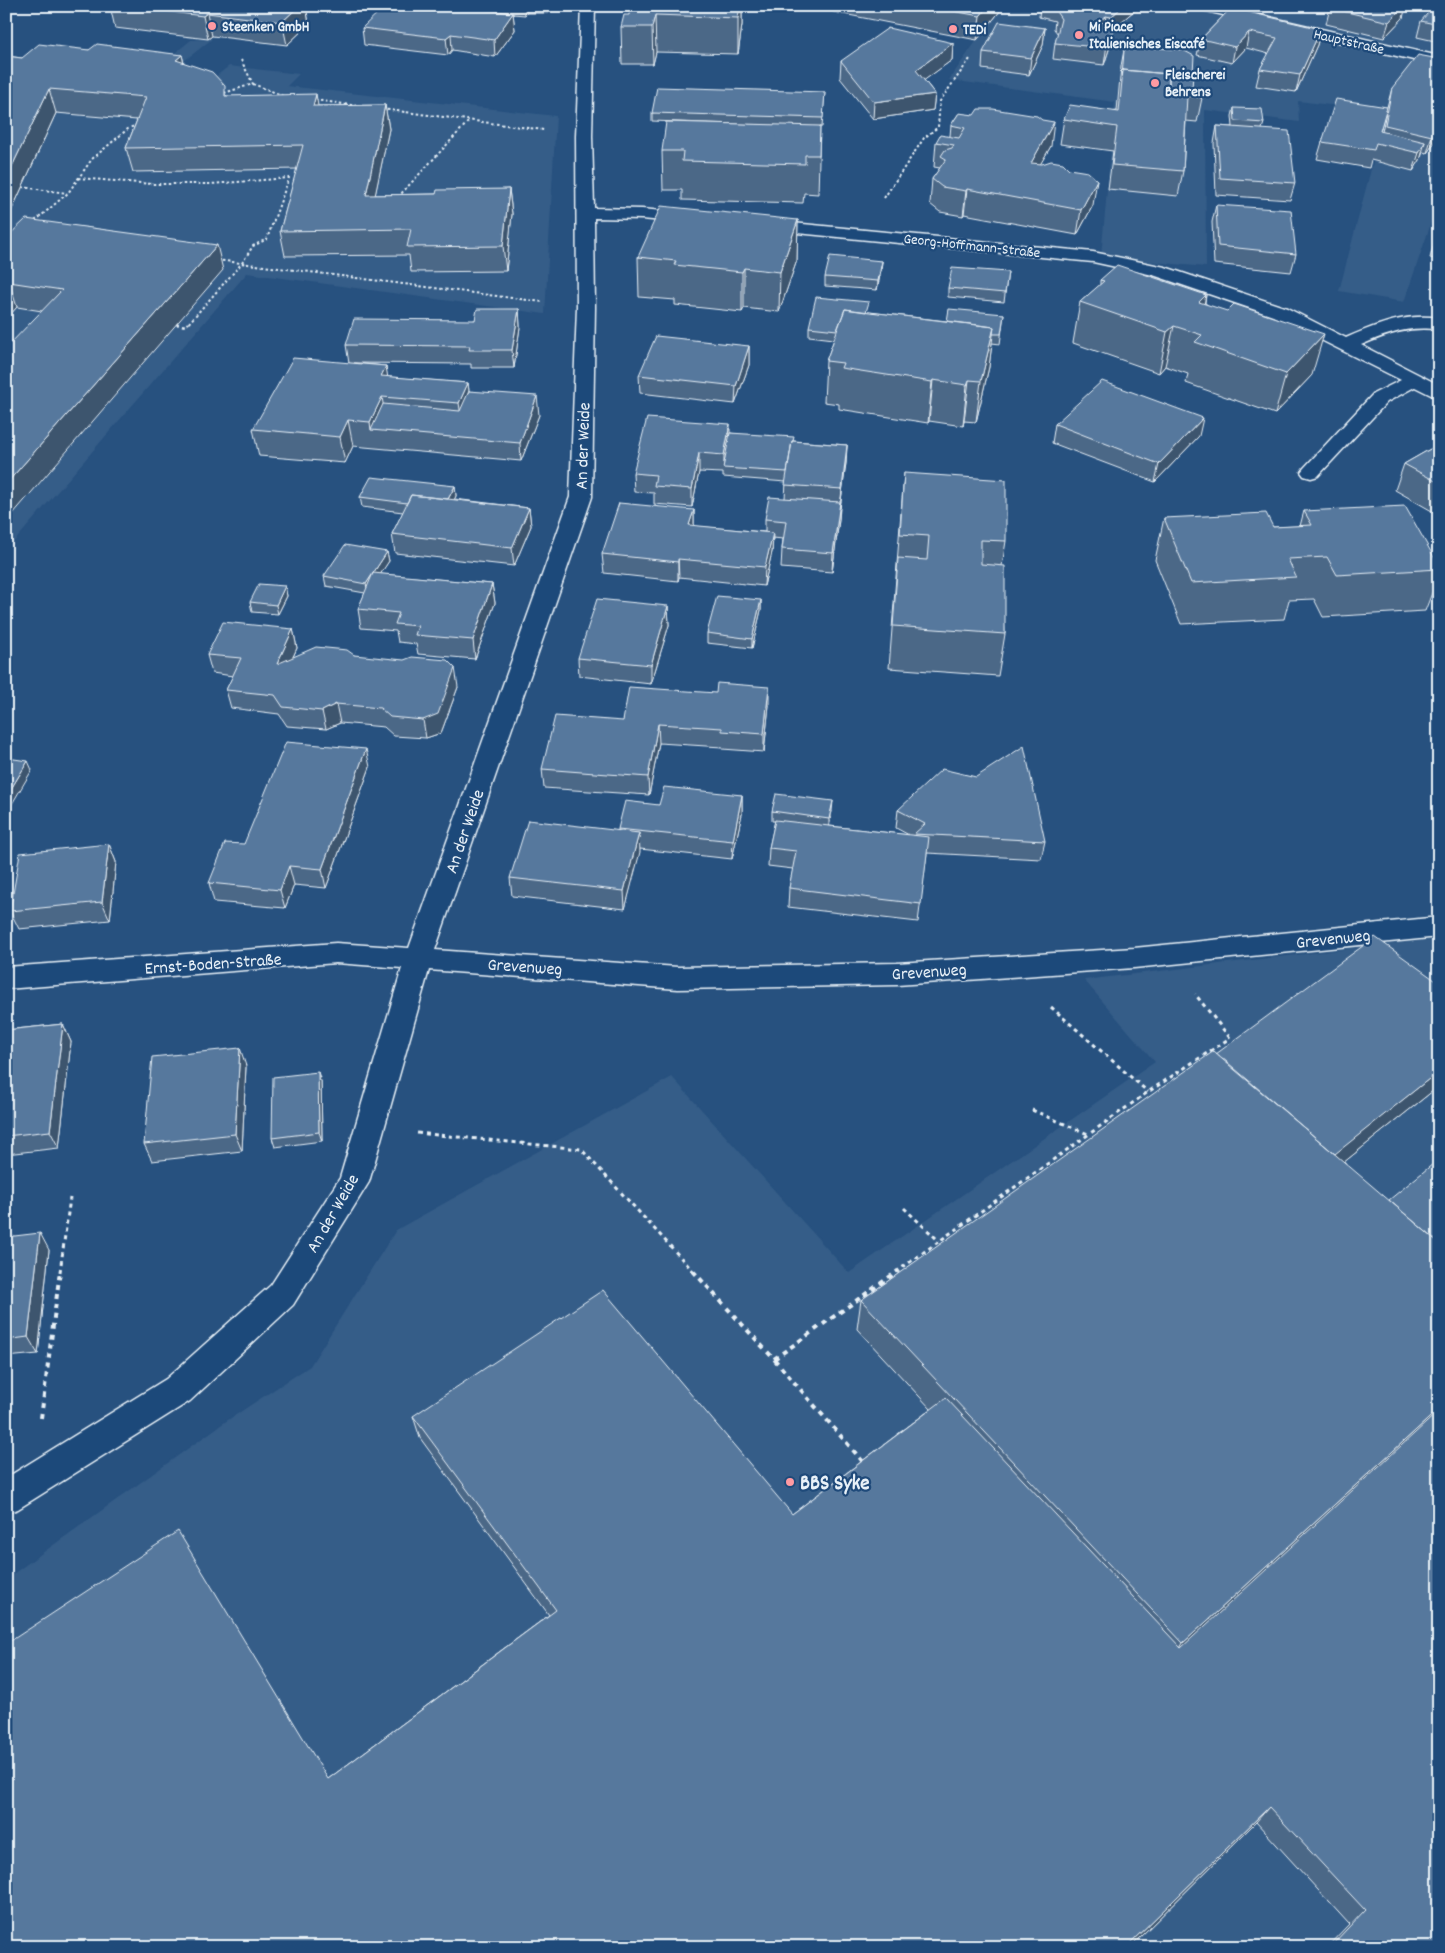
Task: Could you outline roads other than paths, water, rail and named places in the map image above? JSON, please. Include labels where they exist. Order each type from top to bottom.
[{"type":"street","name":"An der Weide","points":[[6,1497],[178,1390],[282,1295],[354,1182],[419,958],[581,497],[586,307],[584,136],[588,6]]},
{"type":"street","name":"Hauptstraße","points":[[1202,6],[1439,61]]},
{"type":"street","points":[[585,214],[642,214],[710,220]]},
{"type":"street","name":"Georg-Hoffmann-Straße","points":[[739,223],[1102,259],[1158,271],[1280,312],[1439,393]]},
{"type":"street","points":[[1344,345],[1389,328],[1422,320],[1439,324]]},
{"type":"street","points":[[1311,472],[1380,398],[1413,380]]},
{"type":"street","name":"Grevenweg","points":[[419,958],[678,978],[897,974],[1134,958],[1439,927]]},
{"type":"street","name":"Ernst-Boden-Straße","points":[[6,978],[336,953],[419,958]]},
{"type":"place","name":"Steenken GmbH","points":[[212,26]]},
{"type":"place","name":"TEDi","points":[[953,29]]},
{"type":"place","name":"Mi Piace Italienisches Eiscafé","points":[[1079,35]]},
{"type":"place","name":"Fleischerei Behrens","points":[[1155,83]]},
{"type":"place","name":"BBS Syke","points":[[790,1482]]}]
